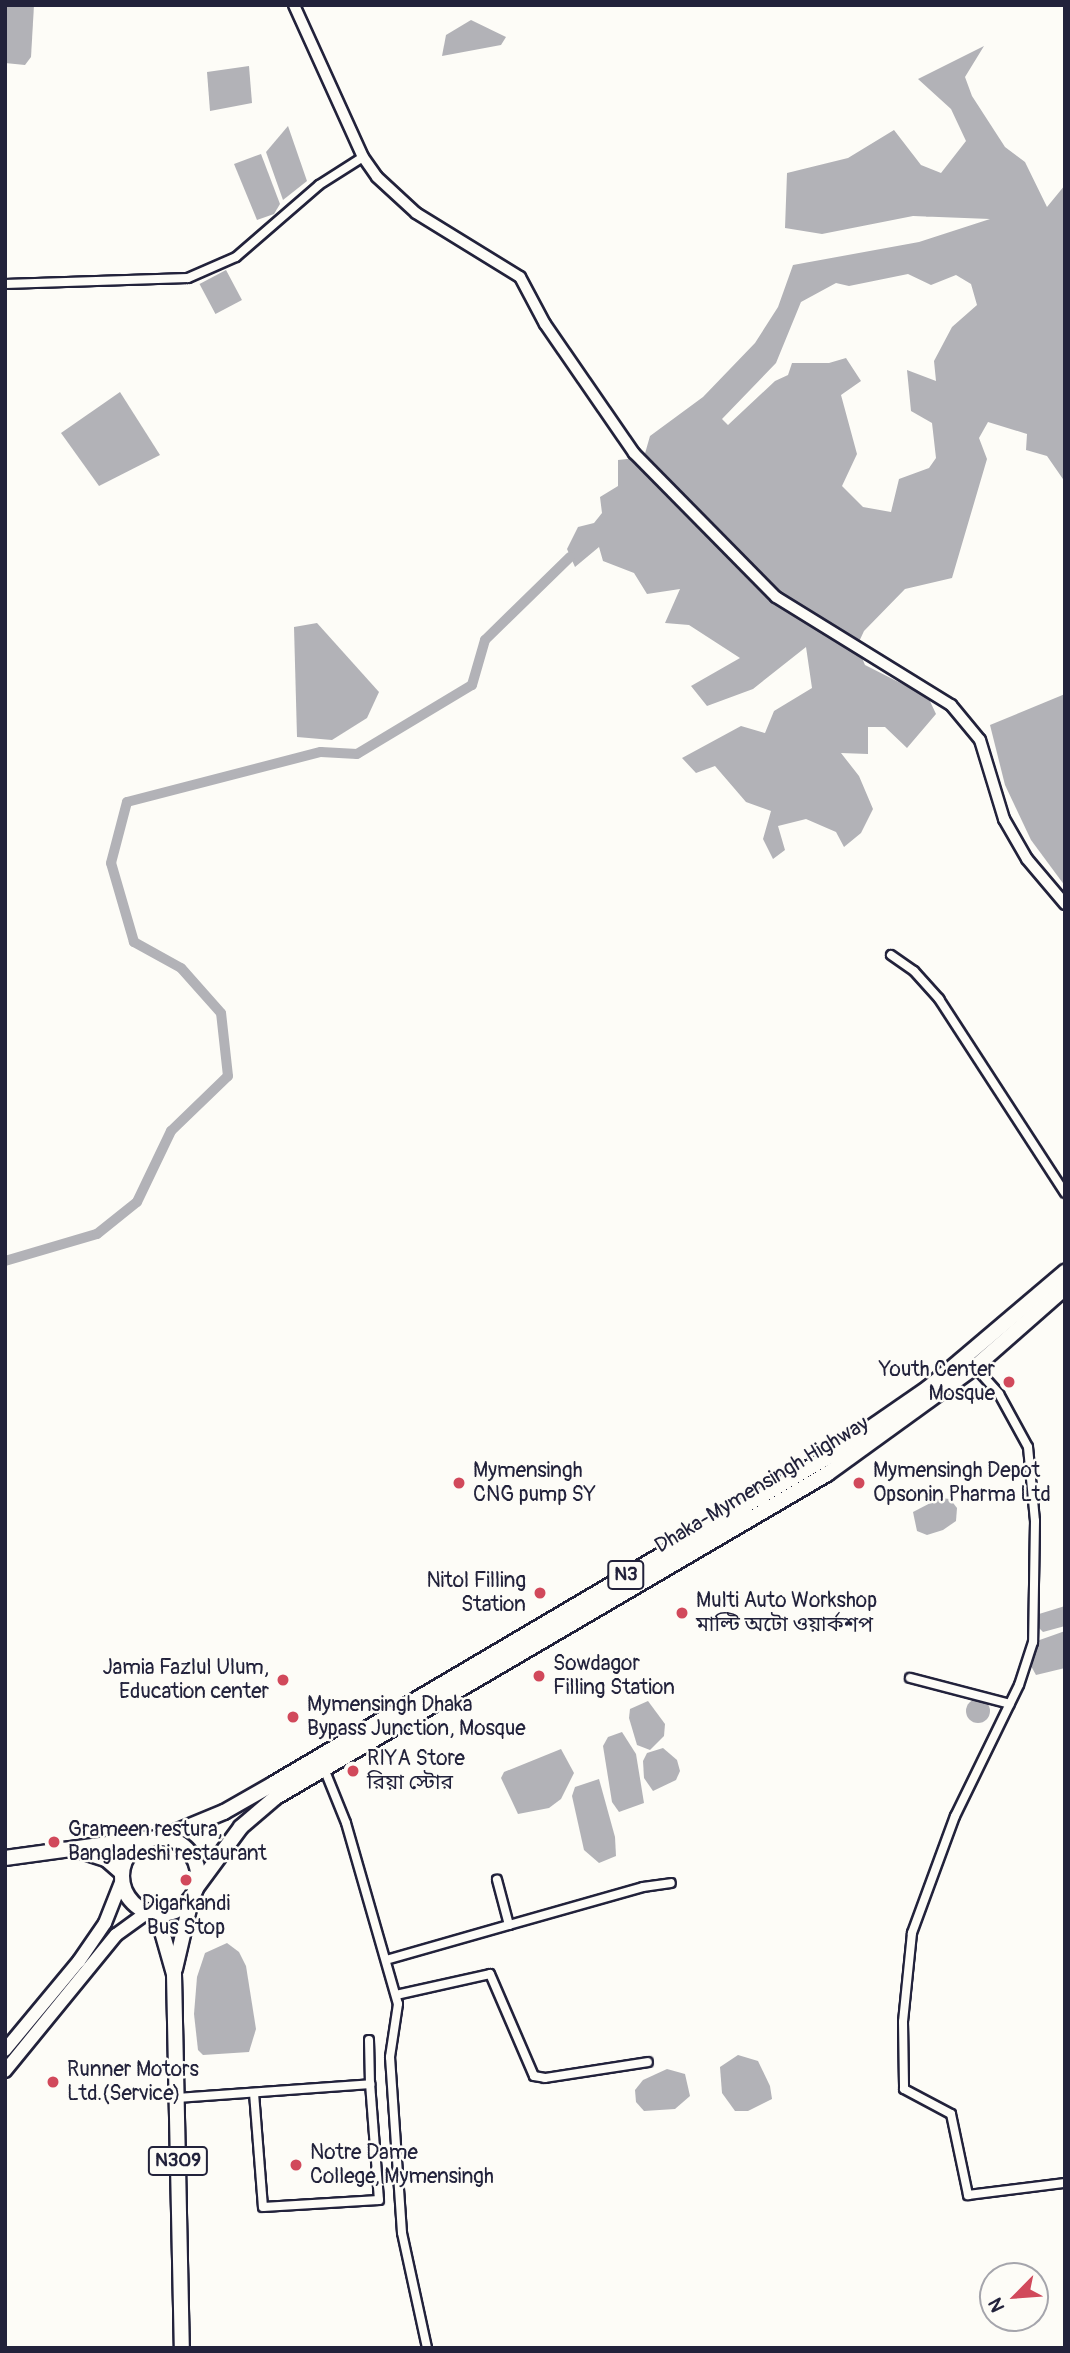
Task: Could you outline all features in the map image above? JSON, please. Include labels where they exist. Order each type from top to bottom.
[{"type":"highway","name":"Dhaka-Mymensingh Highway","points":[[156,1838],[224,1812],[831,1455],[928,1388],[1065,1272]]},
{"type":"highway","name":"Dhaka-Mymensingh Highway","points":[[194,1892],[241,1826],[323,1766],[827,1474],[975,1367],[1065,1288]]},
{"type":"highway","name":"N3","points":[[5,1858],[156,1838]]},
{"type":"highway","name":"N3","points":[[122,1877],[134,1847],[156,1838]]},
{"type":"highway","points":[[156,1838],[183,1845],[191,1854],[198,1877],[194,1892]]},
{"type":"highway","name":"N3","points":[[67,1850],[97,1855],[122,1877],[133,1903],[152,1913],[176,1911],[194,1892]]},
{"type":"highway","name":"N309","points":[[183,2348],[174,1974],[194,1892]]},
{"type":"highway","name":"N309","points":[[152,1913],[174,1974]]},
{"type":"main road","points":[[5,2050],[86,1952],[105,1923],[122,1877]]},
{"type":"main road","points":[[5,2071],[116,1935],[152,1913]]},
{"type":"street","points":[[294,5],[363,157],[377,177],[416,213],[520,277],[545,324],[634,453],[659,482],[776,597],[951,705],[980,740],[1003,819],[1027,859],[1065,904]]},
{"type":"street","points":[[5,284],[188,278],[236,257],[319,185],[363,157]]},
{"type":"street","points":[[891,955],[914,971],[939,999],[1065,1193]]},
{"type":"street","points":[[975,1367],[999,1394],[1028,1447],[1035,1521],[1033,1642],[1010,1703],[955,1816],[912,1933],[903,2022],[904,2089],[951,2114],[968,2195],[1065,2183]]},
{"type":"street","points":[[910,1678],[1010,1703]]},
{"type":"street","points":[[323,1766],[346,1823],[398,2004],[390,2057],[402,2233],[427,2348]]},
{"type":"street","points":[[498,1880],[509,1926]]},
{"type":"street","points":[[386,1960],[643,1887],[671,1883]]},
{"type":"street","points":[[396,1995],[490,1974],[534,2076],[545,2078],[648,2062]]},
{"type":"street","points":[[254,2093],[263,2207],[379,2200],[369,2040]]},
{"type":"street","points":[[177,2098],[370,2084]]},
{"type":"shaded area","points":[[5,5],[34,5],[31,57],[25,65],[5,63]]},
{"type":"shaded area","points":[[471,20],[506,37],[501,45],[442,56],[446,35]]},
{"type":"shaded area","points":[[984,46],[965,77],[972,96],[1005,147],[1025,162],[1047,207],[1065,185],[1065,482],[1047,456],[1026,450],[1027,434],[988,422],[979,438],[987,459],[952,578],[905,589],[864,631],[857,646],[865,665],[928,697],[936,714],[907,748],[885,727],[868,727],[868,754],[841,753],[859,776],[873,809],[861,833],[844,847],[836,832],[806,819],[778,826],[785,850],[773,859],[763,839],[771,811],[746,802],[715,766],[696,773],[682,758],[741,726],[765,733],[774,711],[812,688],[806,647],[753,689],[707,706],[691,686],[740,658],[689,625],[665,623],[680,589],[647,594],[634,573],[603,561],[599,547],[575,567],[567,549],[578,527],[594,523],[602,513],[600,497],[618,486],[618,460],[644,457],[650,436],[703,397],[755,343],[778,307],[793,265],[919,242],[990,219],[913,216],[822,234],[785,228],[787,173],[848,158],[894,130],[921,165],[941,173],[966,141],[951,109],[918,79]],"holes":[[[908,274],[931,285],[956,275],[971,284],[977,305],[952,327],[934,361],[936,381],[907,370],[911,411],[932,423],[936,458],[929,468],[899,479],[891,512],[863,507],[842,486],[857,454],[841,395],[861,381],[846,358],[829,363],[792,363],[788,375],[775,381],[728,425],[722,419],[776,363],[801,302],[836,283],[849,286]]]},
{"type":"shaded area","points":[[249,66],[252,103],[210,111],[207,72]]},
{"type":"shaded area","points":[[288,126],[307,181],[283,200],[266,152]]},
{"type":"shaded area","points":[[261,154],[280,204],[274,214],[257,220],[234,164]]},
{"type":"shaded area","points":[[226,270],[242,300],[215,314],[200,284]]},
{"type":"shaded area","points":[[120,392],[160,455],[99,486],[61,433]]},
{"type":"shaded area","points":[[317,623],[379,692],[367,718],[332,740],[297,737],[294,627]]},
{"type":"shaded area","points":[[1065,694],[1065,886],[1031,840],[1005,785],[990,725]]},
{"type":"shaded area","points":[[940,1498],[950,1499],[957,1508],[956,1521],[943,1530],[927,1535],[917,1531],[913,1512]]},
{"type":"shaded area","points":[[1065,1606],[1065,1626],[1043,1632],[1039,1628],[1039,1614]]},
{"type":"shaded area","points":[[1065,1631],[1065,1668],[1036,1675],[1031,1666],[1034,1642]]},
{"type":"shaded area","points":[[978,1699],[989,1706],[990,1711],[983,1722],[978,1723],[967,1716],[966,1711],[973,1700]]},
{"type":"shaded area","points":[[648,1701],[665,1724],[664,1736],[650,1750],[637,1745],[629,1718],[630,1709]]},
{"type":"shaded area","points":[[622,1732],[636,1754],[644,1803],[619,1812],[612,1802],[603,1746],[608,1737]]},
{"type":"shaded area","points":[[663,1748],[677,1760],[680,1771],[676,1780],[653,1791],[644,1778],[643,1761],[647,1753]]},
{"type":"shaded area","points":[[561,1749],[574,1773],[561,1799],[549,1808],[518,1814],[501,1778],[504,1772]]},
{"type":"shaded area","points":[[599,1779],[615,1837],[616,1856],[599,1863],[584,1850],[572,1796],[575,1787]]},
{"type":"shaded area","points":[[227,1943],[239,1952],[246,1966],[256,2029],[249,2052],[203,2055],[198,2050],[194,2014],[197,1977],[205,1953]]},
{"type":"shaded area","points":[[738,2055],[758,2061],[770,2086],[772,2099],[748,2111],[735,2111],[722,2093],[720,2067]]},
{"type":"shaded area","points":[[667,2069],[685,2074],[690,2096],[675,2109],[644,2111],[636,2102],[635,2090],[643,2080]]},
{"type":"waterway","points":[[5,1261],[97,1234],[137,1202],[171,1131],[228,1076],[221,1013],[181,968],[134,942],[111,863],[127,802],[321,752],[357,754],[472,685],[485,640],[570,557]]},
{"type":"place","name":"Youth Center Mosque","points":[[1009,1382]]},
{"type":"place","name":"Mymensingh CNG pump SY","points":[[459,1483]]},
{"type":"place","name":"Mymensingh Depot Opsonin Pharma Ltd","points":[[859,1483]]},
{"type":"place","name":"Nitol Filling Station","points":[[540,1593]]},
{"type":"place","name":"Multi Auto Workshop মাল্টি অটো ওয়ার্কশপ","points":[[682,1613]]},
{"type":"place","name":"Sowdagor Filling Station","points":[[539,1676]]},
{"type":"place","name":"Jamia Fazlul Ulum, Education center","points":[[283,1680]]},
{"type":"place","name":"Mymensingh Dhaka Bypass Junction, Mosque","points":[[293,1717]]},
{"type":"place","name":"RIYA Store রিয়া স্টোর","points":[[353,1771]]},
{"type":"place","name":"Grameen restura, Bangladeshi restaurant","points":[[54,1842]]},
{"type":"place","name":"Digarkandi Bus Stop","points":[[186,1880]]},
{"type":"place","name":"Runner Motors Ltd.(Service)","points":[[53,2082]]},
{"type":"place","name":"Notre Dame College, Mymensingh","points":[[296,2165]]}]
